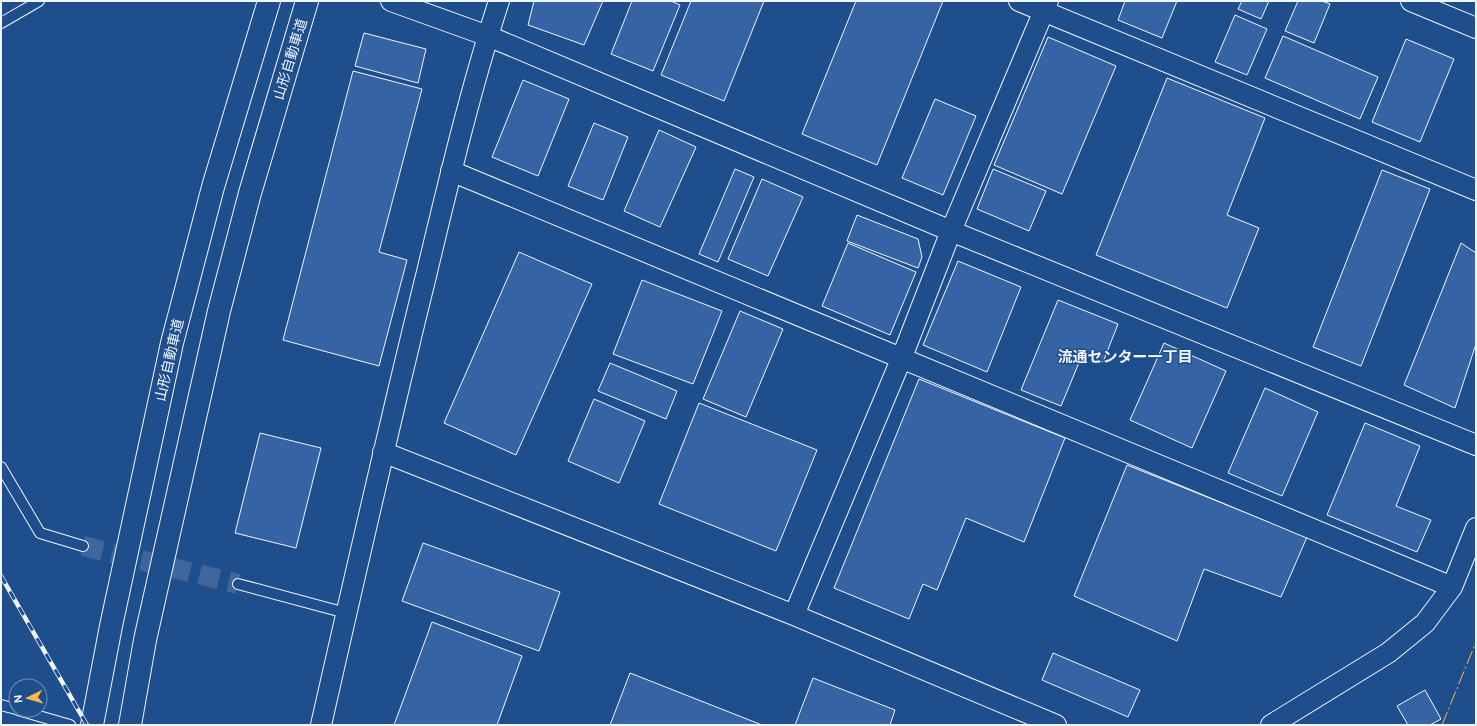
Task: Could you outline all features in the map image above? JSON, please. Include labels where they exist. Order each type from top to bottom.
[{"type":"highway","name":"山形自動車道","points":[[92,725],[111,626],[172,342],[213,187],[270,1]]},
{"type":"highway","name":"山形自動車道","points":[[130,725],[146,640],[219,311],[250,193],[307,1]]},
{"type":"street","points":[[391,1],[488,36],[951,231],[1476,445]]},
{"type":"street","points":[[321,725],[382,452],[451,171],[499,1]]},
{"type":"street","points":[[1019,1],[1046,6],[1476,190]]},
{"type":"street","points":[[1411,1],[1476,28]]},
{"type":"street","points":[[794,615],[902,357],[951,231],[1046,6]]},
{"type":"street","points":[[451,171],[902,357],[1452,587]]},
{"type":"street","points":[[382,452],[794,615],[1056,725]]},
{"type":"street","points":[[1271,725],[1388,653],[1425,623],[1452,587],[1476,528]]},
{"type":"lane","points":[[1,23],[24,4],[39,1]]},
{"type":"lane","points":[[1,467],[40,533],[83,546]]},
{"type":"lane","points":[[238,584],[346,613]]},
{"type":"lane","points":[[45,718],[70,725]]},
{"type":"building","points":[[534,1],[603,1],[584,45],[528,25]]},
{"type":"building","points":[[632,1],[671,1],[680,5],[653,71],[611,54]]},
{"type":"building","points":[[691,1],[764,1],[724,101],[661,75]]},
{"type":"building","points":[[856,1],[943,1],[877,165],[802,134]]},
{"type":"building","points":[[1125,1],[1177,1],[1162,38],[1118,20]]},
{"type":"building","points":[[1242,1],[1269,1],[1261,19],[1238,9]]},
{"type":"building","points":[[1298,1],[1322,1],[1330,4],[1314,43],[1285,31]]},
{"type":"building","points":[[1235,15],[1267,29],[1247,75],[1215,62]]},
{"type":"building","points":[[364,33],[426,49],[418,83],[355,66]]},
{"type":"building","points":[[1283,36],[1378,77],[1360,119],[1265,78]]},
{"type":"building","points":[[1048,37],[1116,66],[1062,194],[994,165]]},
{"type":"building","points":[[1406,39],[1454,59],[1420,142],[1372,122]]},
{"type":"building","points":[[353,71],[422,89],[379,252],[407,260],[379,366],[283,340]]},
{"type":"building","points":[[1167,78],[1265,118],[1227,215],[1259,228],[1227,308],[1096,255]]},
{"type":"building","points":[[523,80],[569,99],[538,176],[492,157]]},
{"type":"building","points":[[935,99],[976,116],[943,195],[902,178]]},
{"type":"building","points":[[594,123],[628,137],[603,200],[568,186]]},
{"type":"building","points":[[659,130],[696,147],[660,227],[624,211]]},
{"type":"building","points":[[735,169],[754,177],[718,262],[699,254]]},
{"type":"building","points":[[993,169],[1046,191],[1029,231],[977,209]]},
{"type":"building","points":[[1382,170],[1430,189],[1361,366],[1313,347]]},
{"type":"building","points":[[762,179],[803,197],[768,276],[728,259]]},
{"type":"building","points":[[857,215],[918,239],[922,257],[918,268],[847,241]]},
{"type":"building","points":[[848,243],[916,272],[890,335],[822,306]]},
{"type":"building","points":[[1461,243],[1476,253],[1476,344],[1455,408],[1404,385]]},
{"type":"building","points":[[519,252],[592,284],[516,455],[444,423]]},
{"type":"building","points":[[958,261],[1021,287],[987,372],[923,345]]},
{"type":"building","points":[[642,280],[722,311],[693,384],[613,354]]},
{"type":"building","points":[[1058,300],[1118,324],[1103,362],[1083,353],[1061,406],[1021,390]]},
{"type":"building","points":[[740,311],[783,329],[746,417],[703,399]]},
{"type":"building","points":[[1164,343],[1226,371],[1192,448],[1130,420]]},
{"type":"building","points":[[610,363],[677,391],[666,419],[598,391]]},
{"type":"building","points":[[919,379],[1065,438],[1024,542],[966,518],[937,590],[923,584],[909,619],[834,588]]},
{"type":"building","points":[[1265,388],[1318,412],[1282,496],[1228,473]]},
{"type":"building","points":[[594,399],[645,421],[619,483],[568,461]]},
{"type":"building","points":[[699,403],[817,450],[776,551],[659,504]]},
{"type":"building","points":[[1365,423],[1420,446],[1396,506],[1431,520],[1417,552],[1327,515]]},
{"type":"building","points":[[260,433],[321,448],[296,548],[235,533]]},
{"type":"building","points":[[1127,465],[1307,537],[1281,597],[1204,569],[1177,641],[1074,596]]},
{"type":"building","points":[[423,543],[560,592],[539,651],[402,601]]},
{"type":"building","points":[[432,622],[522,656],[497,725],[394,725]]},
{"type":"building","points":[[1053,653],[1140,690],[1128,717],[1042,680]]},
{"type":"building","points":[[630,673],[762,725],[610,725]]},
{"type":"building","points":[[813,678],[895,710],[890,725],[795,725]]},
{"type":"building","points":[[1425,690],[1441,719],[1430,725],[1408,725],[1397,706]]},
{"type":"tunnel","points":[[83,546],[238,584]]},
{"type":"railway","points":[[1,576],[87,725]]},
{"type":"power","points":[[1442,725],[1476,642]]},
{"type":"district","name":"流通センター一丁目","points":[[1125,357]]}]
